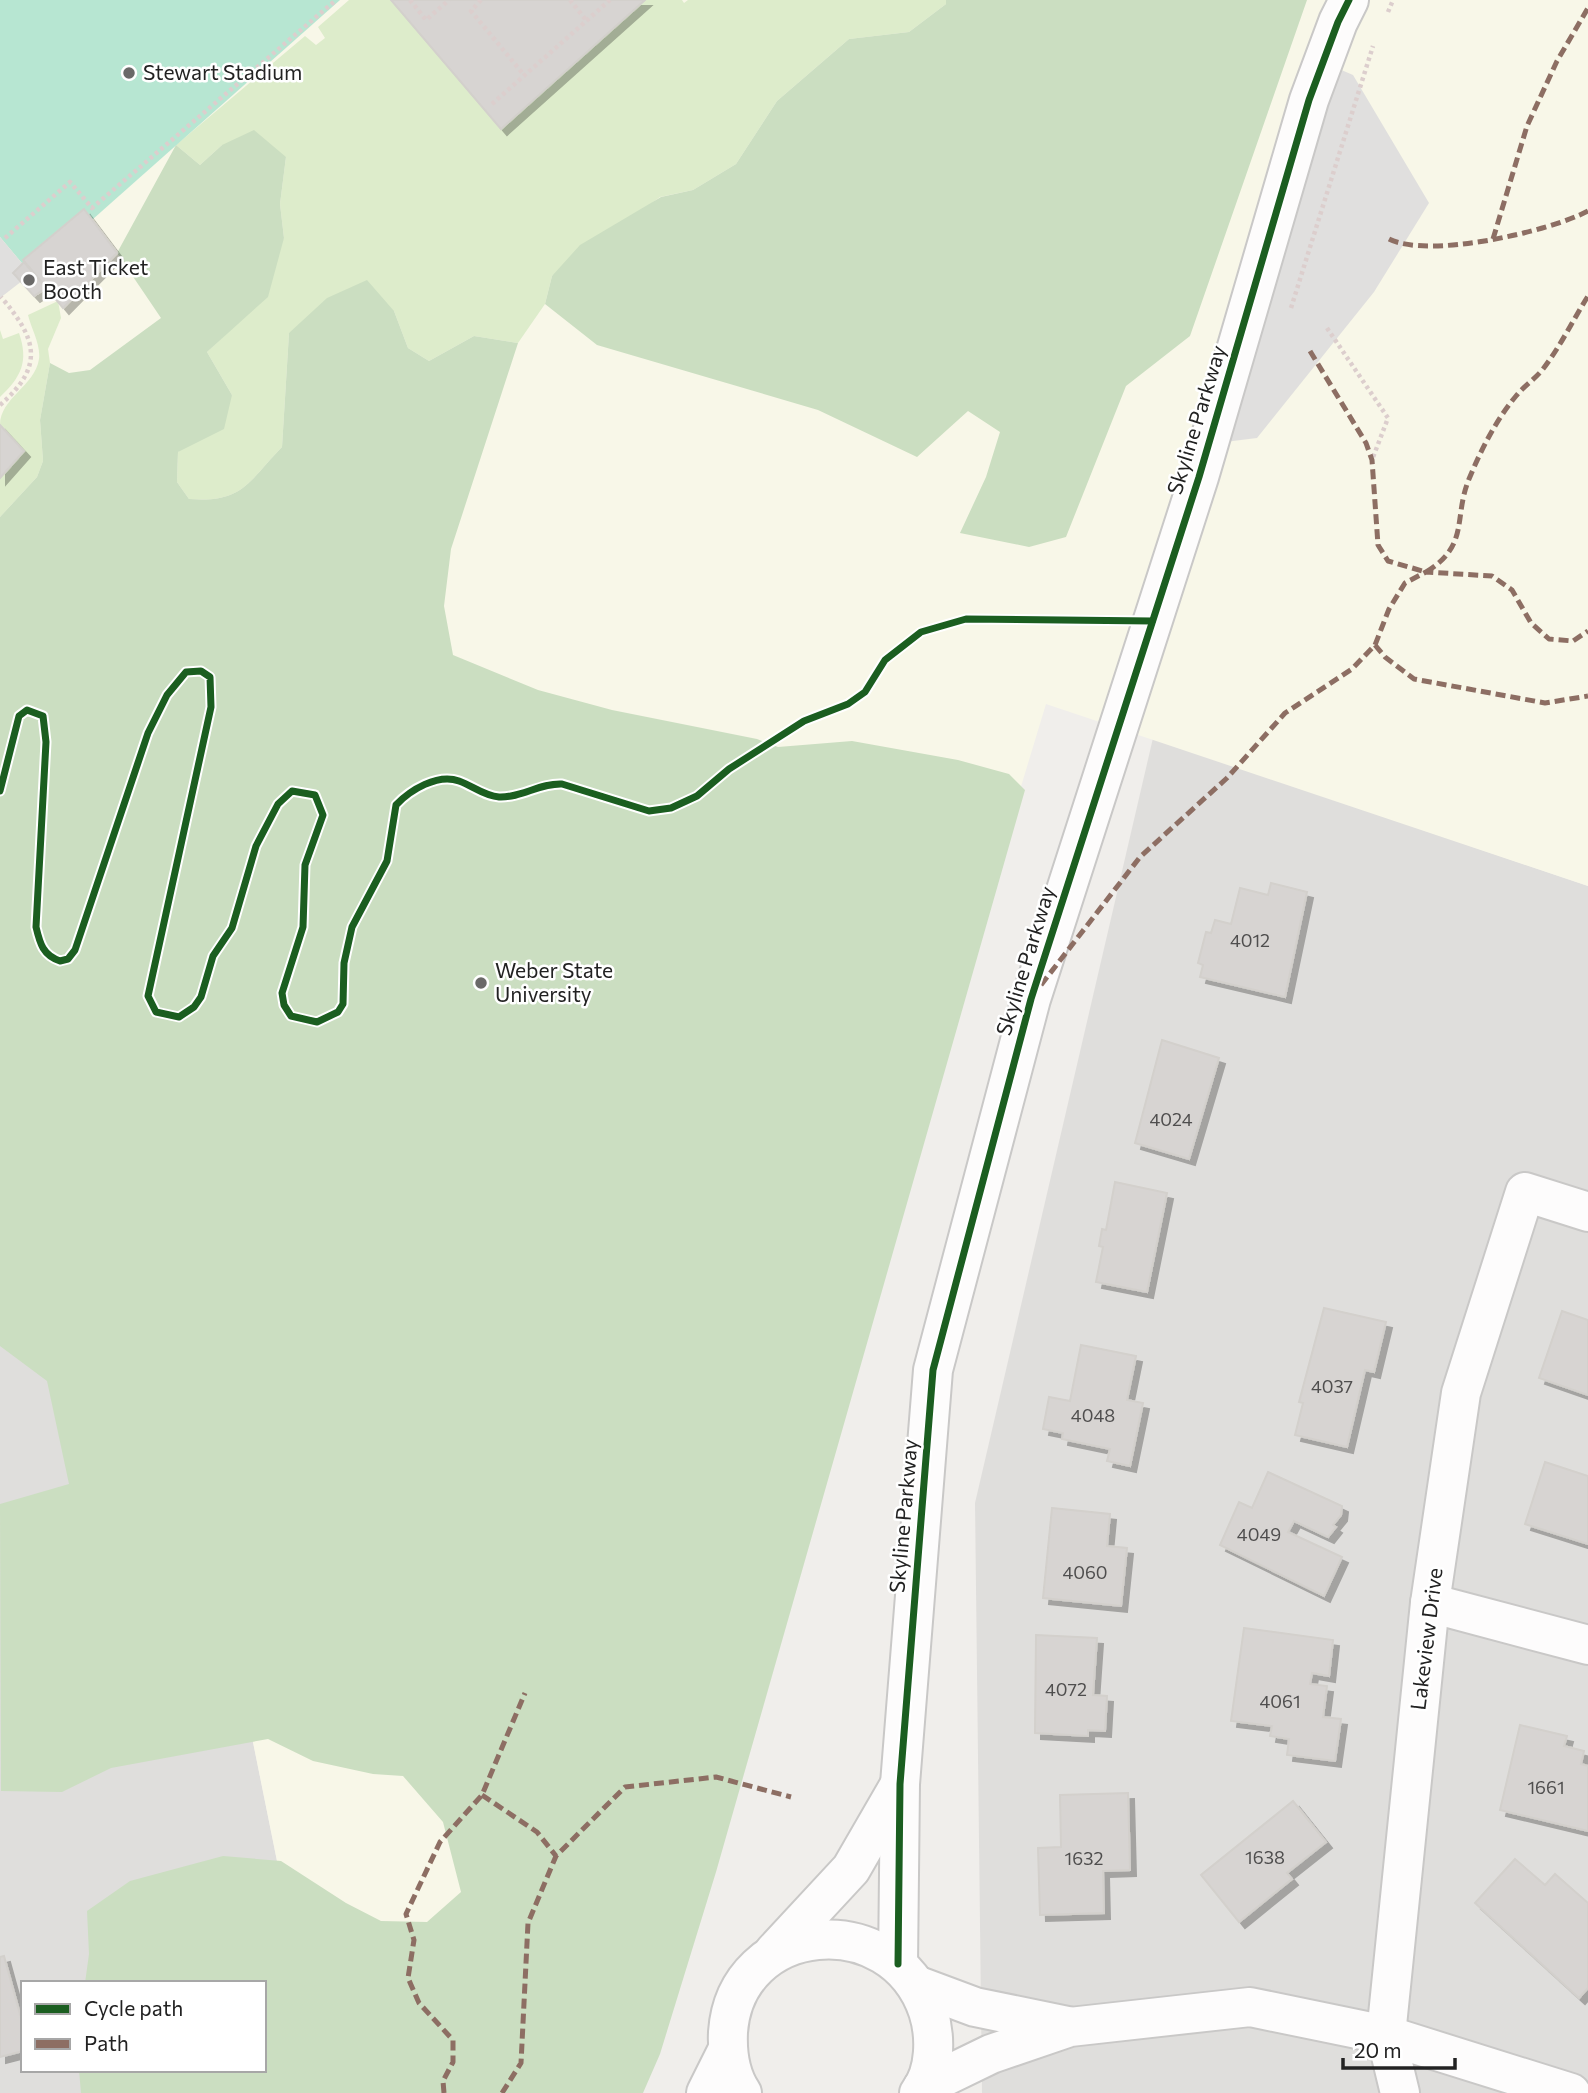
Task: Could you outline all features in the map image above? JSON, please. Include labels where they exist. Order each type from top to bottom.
[{"type":"street","name":"Skyline Parkway","points":[[907,1975],[900,1784],[933,1370],[1031,999],[1199,477],[1309,100],[1349,0]]},
{"type":"street","name":"Lakeview Drive","points":[[1400,2093],[1386,2035],[1430,1603],[1461,1393],[1525,1192],[1588,1212]]},
{"type":"street","points":[[1430,1603],[1588,1645]]},
{"type":"street","name":"Skyline Parkway","points":[[727,2050],[730,2015],[744,1983],[850,1869],[900,1784]]},
{"type":"street","points":[[769,1957],[802,1941],[838,1938],[868,1945],[907,1975],[975,2007],[1070,2027]]},
{"type":"street","points":[[907,1975],[933,2026],[933,2052],[921,2090]]},
{"type":"street","points":[[921,2090],[991,2053],[1070,2027],[1251,2007],[1386,2035],[1571,2093]]},
{"type":"street","points":[[706,2093],[727,2050]]},
{"type":"street","points":[[727,2050],[735,2082],[742,2093]]},
{"type":"path","points":[[5,238],[70,182],[92,208],[336,0]]},
{"type":"path","points":[[410,0],[426,20],[449,0]]},
{"type":"path","points":[[481,0],[471,10],[524,75]]},
{"type":"path","points":[[570,0],[586,20]]},
{"type":"path","points":[[492,104],[610,0]]},
{"type":"path","points":[[0,405],[22,383],[31,360],[29,333],[1,297]]},
{"type":"path","points":[[1327,328],[1388,418],[1372,460]]},
{"type":"shaded area","name":"Weber State University","points":[[0,0],[1588,0],[1588,886],[1046,704],[625,2093],[266,2070],[264,1981],[277,1861],[127,1119],[0,1080]]},
{"type":"shaded area","points":[[1323,62],[1353,75],[1429,203],[1374,292],[1257,438],[1209,444]]},
{"type":"shaded area","points":[[0,237],[31,274],[0,298]]},
{"type":"shaded area","points":[[1153,738],[1588,886],[1588,2093],[982,2093],[975,1503]]},
{"type":"shaded area","points":[[0,1080],[127,1118],[277,1861],[249,1981],[21,1981],[21,2072],[239,2072],[238,2093],[0,2093]]},
{"type":"green space","name":"Stewart Stadium","points":[[0,0],[340,0],[31,274],[0,237]]},
{"type":"green space","points":[[349,0],[391,0],[501,129],[645,0],[682,0],[684,3],[688,0],[946,0],[946,4],[909,32],[849,39],[777,101],[736,164],[693,190],[660,197],[552,276],[545,304],[518,343],[474,336],[429,361],[408,348],[394,311],[289,333],[282,447],[252,480],[233,494],[189,499],[177,482],[178,452],[232,395],[207,352],[224,336],[284,238],[280,204],[286,157],[222,145],[200,165],[176,145],[305,36],[316,45],[325,38],[318,27]]},
{"type":"green space","points":[[946,0],[1307,0],[1190,336],[1126,386],[1066,537],[1029,547],[960,533],[986,477],[1000,432],[968,411],[917,457],[818,410],[597,345],[545,304],[552,276],[580,245],[661,197],[693,190],[736,164],[777,101],[849,39],[909,32],[946,4]]},
{"type":"green space","points":[[254,130],[286,157],[280,204],[284,238],[268,297],[207,352],[232,395],[224,429],[178,452],[177,482],[189,499],[233,494],[252,480],[282,447],[289,333],[327,298],[367,280],[394,311],[408,348],[429,361],[474,336],[518,343],[451,549],[444,606],[453,655],[538,690],[612,710],[757,739],[778,747],[852,741],[958,760],[1009,774],[1025,790],[716,1872],[660,2054],[643,2093],[81,2093],[79,2072],[266,2072],[266,1981],[85,1981],[89,1954],[87,1911],[130,1881],[223,1856],[281,1861],[346,1903],[381,1921],[427,1922],[461,1892],[443,1822],[403,1776],[373,1774],[313,1761],[268,1739],[111,1768],[62,1792],[1,1791],[0,1504],[69,1484],[47,1381],[0,1346],[0,517],[37,477],[43,461],[40,420],[50,363],[69,373],[90,370],[161,318],[117,253],[176,145],[200,165],[222,145]]},
{"type":"green space","points":[[58,301],[61,318],[48,349],[50,363],[40,420],[43,461],[37,477],[0,517],[0,478],[24,451],[0,425],[2,416],[11,399],[31,377],[39,359],[37,342],[28,315]]},
{"type":"green space","points":[[0,330],[3,339],[19,333],[23,361],[18,376],[0,397]]},
{"type":"building","points":[[391,0],[645,0],[501,129]]},
{"type":"building","points":[[84,209],[117,253],[63,308],[23,260]]},
{"type":"building","name":"East Ticket Booth","points":[[24,262],[46,288],[34,296],[13,273]]},
{"type":"building","points":[[0,425],[24,451],[0,478]]},
{"type":"building","points":[[1271,883],[1307,892],[1285,997],[1200,977],[1203,965],[1198,963],[1206,932],[1211,933],[1215,920],[1231,924],[1240,888],[1268,895]]},
{"type":"building","points":[[1162,1040],[1219,1058],[1189,1159],[1135,1143]]},
{"type":"building","points":[[1115,1182],[1167,1193],[1147,1292],[1096,1282],[1103,1247],[1099,1246],[1102,1229],[1106,1230]]},
{"type":"building","points":[[1324,1308],[1386,1322],[1374,1372],[1365,1370],[1347,1447],[1295,1435],[1303,1403],[1299,1402]]},
{"type":"building","points":[[1562,1311],[1588,1320],[1588,1395],[1539,1378]]},
{"type":"building","points":[[1081,1345],[1136,1356],[1127,1400],[1143,1403],[1130,1466],[1107,1461],[1110,1449],[1062,1439],[1063,1433],[1043,1429],[1049,1397],[1070,1401]]},
{"type":"building","points":[[1545,1462],[1588,1476],[1588,1544],[1525,1524]]},
{"type":"building","points":[[1268,1472],[1342,1506],[1341,1515],[1333,1525],[1336,1527],[1328,1537],[1294,1521],[1288,1532],[1342,1557],[1324,1596],[1220,1545],[1239,1502],[1252,1508]]},
{"type":"building","points":[[1052,1508],[1110,1514],[1107,1546],[1127,1548],[1121,1606],[1043,1598]]},
{"type":"building","points":[[1244,1628],[1333,1640],[1329,1676],[1312,1673],[1310,1684],[1327,1686],[1323,1717],[1341,1719],[1335,1761],[1287,1755],[1289,1739],[1270,1736],[1272,1726],[1231,1721]]},
{"type":"building","points":[[1036,1635],[1097,1638],[1093,1695],[1107,1696],[1105,1731],[1088,1730],[1088,1736],[1035,1733]]},
{"type":"building","points":[[1520,1725],[1567,1736],[1564,1746],[1584,1751],[1581,1764],[1588,1766],[1588,1831],[1500,1810]]},
{"type":"building","points":[[1128,1793],[1130,1870],[1103,1871],[1104,1913],[1040,1915],[1038,1848],[1061,1847],[1060,1795]]},
{"type":"building","points":[[1293,1801],[1326,1842],[1287,1873],[1292,1879],[1239,1922],[1201,1875]]},
{"type":"building","points":[[1515,1859],[1545,1885],[1555,1874],[1588,1903],[1588,1988],[1579,1998],[1475,1903]]},
{"type":"building","points":[[4,1956],[21,2018],[21,2052],[0,2057],[0,1957]]},
{"type":"marked path","points":[[1493,239],[1527,126],[1557,61],[1588,8]]},
{"type":"marked path","points":[[1389,239],[1431,246],[1488,240],[1546,227],[1588,211]]},
{"type":"marked path","points":[[1310,351],[1366,443],[1372,460],[1378,545],[1388,561],[1426,572],[1440,562],[1455,541],[1464,493],[1496,425],[1516,396],[1549,361],[1588,296]]},
{"type":"marked path","points":[[1041,985],[1140,857],[1227,778],[1285,713],[1352,669],[1375,645],[1389,609],[1405,583],[1426,572],[1492,576],[1512,590],[1531,623],[1549,639],[1573,641],[1588,631]]},
{"type":"marked path","points":[[1375,645],[1385,657],[1414,679],[1545,703],[1588,696]]},
{"type":"marked path","points":[[444,2093],[443,2081],[453,2062],[453,2040],[419,2003],[408,1978],[414,1940],[406,1914],[440,1842],[482,1795],[525,1693]]},
{"type":"marked path","points":[[502,2093],[521,2063],[528,1923],[556,1856],[625,1787],[716,1777],[791,1797]]},
{"type":"marked path","points":[[482,1795],[537,1832],[556,1856]]},
{"type":"cycle path","points":[[898,1964],[900,1784],[933,1370],[1031,999],[1199,477],[1309,100],[1349,0]]},
{"type":"cycle path","points":[[0,791],[19,716],[27,710],[43,716],[46,742],[36,927],[46,952],[60,961],[68,959],[75,950],[148,733],[167,695],[186,672],[201,671],[210,677],[211,707],[148,996],[156,1012],[179,1017],[194,1007],[201,997],[213,956],[232,928],[256,846],[278,804],[292,791],[315,795],[323,815],[305,865],[303,927],[282,993],[284,1005],[291,1016],[317,1022],[338,1012],[343,1004],[344,963],[352,927],[387,861],[396,805],[425,784],[451,779],[499,797],[562,784],[649,811],[671,808],[697,796],[729,769],[804,721],[848,704],[865,692],[885,660],[921,632],[966,619],[1152,621]]},
{"type":"place","name":"Stewart Stadium","points":[[129,73]]},
{"type":"place","name":"East Ticket Booth","points":[[29,280]]},
{"type":"place","name":"Weber State University","points":[[481,983]]}]
